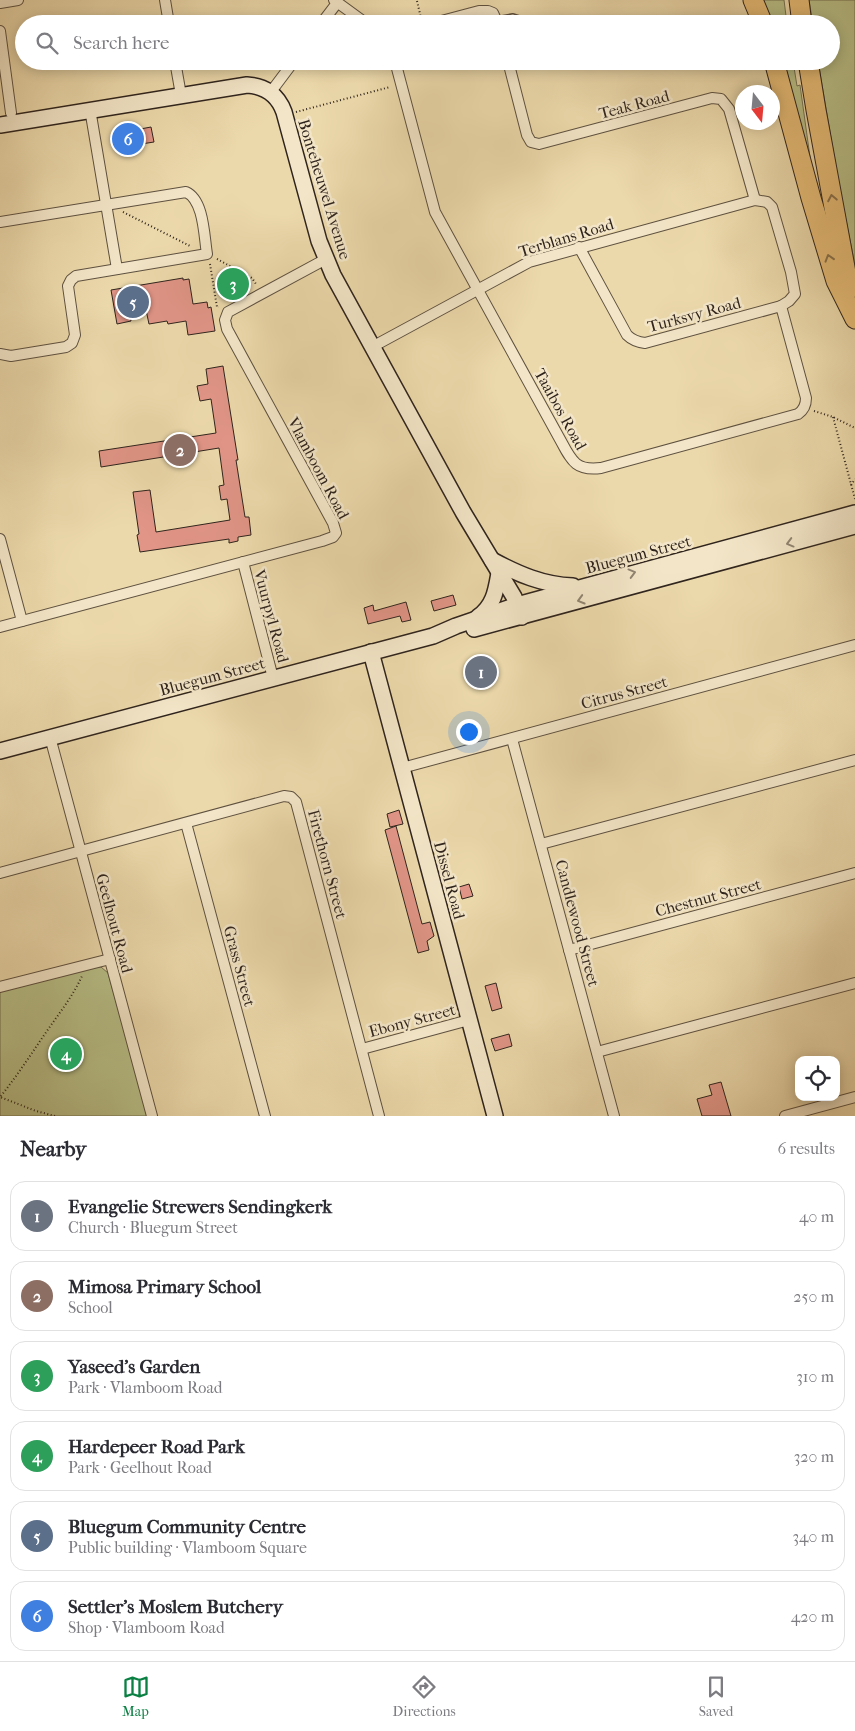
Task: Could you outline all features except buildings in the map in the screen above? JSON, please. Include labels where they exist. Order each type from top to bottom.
[{"type":"highway","points":[[753,0],[759,15]]},
{"type":"highway","points":[[799,0],[801,15]]},
{"type":"highway","points":[[776,70],[811,198],[836,281],[855,319]]},
{"type":"highway","points":[[810,70],[828,179],[855,314]]},
{"type":"street","points":[[0,3],[18,0]]},
{"type":"street","points":[[165,0],[168,15]]},
{"type":"street","points":[[329,15],[340,2],[356,15]]},
{"type":"street","points":[[465,15],[484,10],[494,15]]},
{"type":"street","points":[[0,31],[11,113]]},
{"type":"street","points":[[177,70],[181,95]]},
{"type":"street","points":[[0,125],[90,109],[247,86],[258,87],[270,93],[287,70]]},
{"type":"street","name":"Taaibos Road","points":[[397,70],[432,204],[476,289],[574,463],[582,468],[591,470],[601,468],[798,414],[804,408]]},
{"type":"street","name":"Teak Road","points":[[510,70],[527,135],[531,142],[539,144],[712,98],[721,99],[729,109],[755,200]]},
{"type":"street","name":"Bonteheuwel Avenue","points":[[270,93],[280,103],[284,112],[319,241],[326,259],[372,347],[463,512],[514,597],[520,611]]},
{"type":"street","points":[[90,109],[117,269]]},
{"type":"street","points":[[0,222],[186,192],[192,195],[199,206],[207,254],[76,276],[69,283],[68,290],[76,336],[70,346],[11,356],[0,354]]},
{"type":"street","points":[[755,200],[767,202],[772,207],[795,290],[793,298],[781,306],[806,398],[804,408]]},
{"type":"street","name":"Terblans Road","points":[[372,347],[529,262],[755,200]]},
{"type":"street","name":"Turksvy Road","points":[[579,247],[626,335],[639,343],[645,343],[781,306]]},
{"type":"street","points":[[228,312],[326,259]]},
{"type":"street","name":"Vlamboom Road","points":[[0,627],[322,541],[333,537],[336,533],[333,523],[227,329],[225,320],[228,312]]},
{"type":"street","name":"Bluegum Street","points":[[433,636],[457,634],[585,586],[855,513]]},
{"type":"street","name":"Bluegum Street","points":[[0,751],[433,636],[475,619],[520,611],[855,526]]},
{"type":"street","points":[[0,539],[22,621]]},
{"type":"street","name":"Vuurpyl Road","points":[[242,562],[273,678]]},
{"type":"street","points":[[475,619],[485,612],[496,593],[495,566],[544,582],[566,586],[585,586]]},
{"type":"street","name":"Citrus Street","points":[[402,768],[855,645]]},
{"type":"street","name":"Dissel Road","points":[[371,652],[495,1116]]},
{"type":"street","name":"Geelhout Road","points":[[50,738],[152,1116]]},
{"type":"street","name":"Candlewood Street","points":[[512,739],[614,1116]]},
{"type":"street","points":[[541,844],[855,760]]},
{"type":"street","name":"Firethorn Street","points":[[0,873],[284,796],[291,797],[296,802],[379,1116]]},
{"type":"street","name":"Grass Street","points":[[186,823],[265,1116]]},
{"type":"street","name":"Chestnut Street","points":[[569,950],[855,873]]},
{"type":"street","points":[[0,987],[110,958]]},
{"type":"street","points":[[597,1052],[855,983]]},
{"type":"street","name":"Ebony Street","points":[[362,1048],[469,1020]]},
{"type":"street","points":[[785,1116],[855,1097]]},
{"type":"path","points":[[417,1],[420,15]]},
{"type":"path","points":[[294,112],[401,84]]},
{"type":"path","points":[[106,204],[252,278],[259,288]]},
{"type":"path","points":[[207,254],[218,307],[228,312]]},
{"type":"path","points":[[804,408],[833,417],[855,428]]},
{"type":"path","points":[[833,417],[855,499]]},
{"type":"path","points":[[851,485],[855,479]]},
{"type":"path","points":[[55,1116],[0,1097],[12,1083],[78,985],[87,965]]},
{"type":"green space","points":[[763,0],[784,0],[786,15],[769,15]]},
{"type":"green space","points":[[809,0],[855,0],[855,265],[820,70],[840,70],[840,15],[812,15]]},
{"type":"green space","points":[[786,70],[794,70],[797,86],[800,85],[810,157],[808,158]]},
{"type":"green space","points":[[93,967],[101,967],[108,973],[148,1116],[0,1116],[0,992]]},
{"type":"place","name":"Settler's Moslem Butchery","points":[[128,139]]},
{"type":"place","name":"Yaseed's Garden","points":[[233,284]]},
{"type":"place","name":"Bluegum Community Centre","points":[[133,302]]},
{"type":"place","name":"Mimosa Primary School","points":[[180,450]]},
{"type":"place","name":"Evangelie Strewers Sendingkerk","points":[[481,672]]},
{"type":"place","name":"Hardepeer Road Park","points":[[66,1054]]}]
